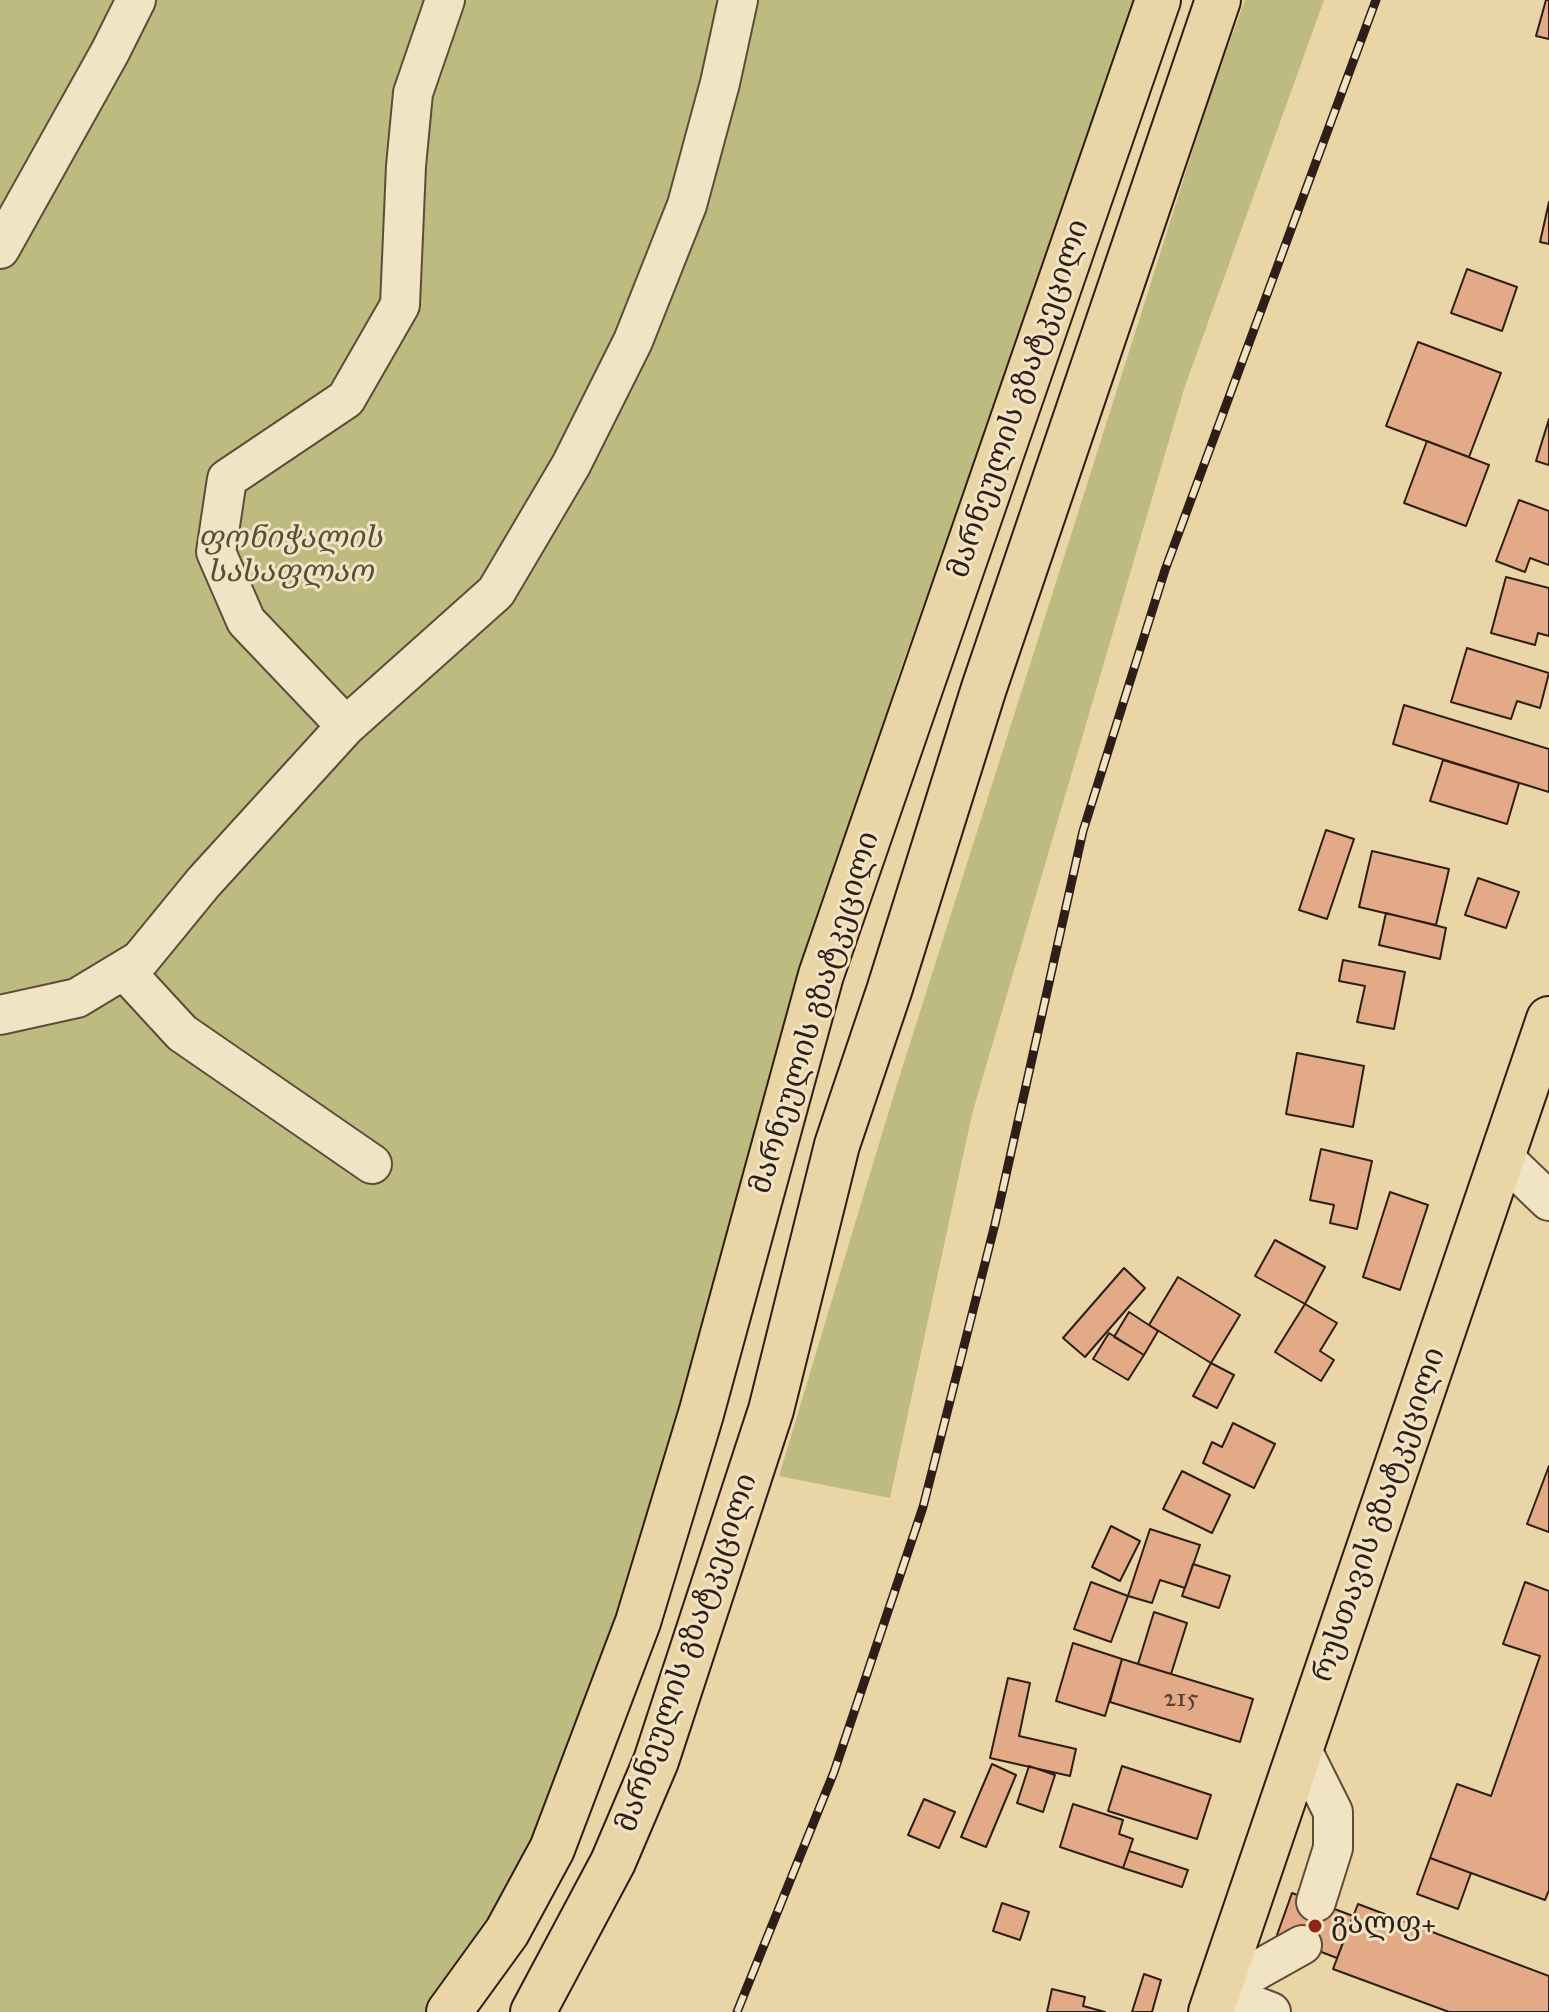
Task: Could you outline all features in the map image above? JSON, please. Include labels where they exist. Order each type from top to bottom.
[{"type":"highway","name":"მარნეულის გზატკეცილი","points":[[449,2012],[507,1932],[552,1849],[638,1622],[701,1414],[821,975],[1158,0]]},
{"type":"highway","name":"მარნეულის გზატკეცილი","points":[[533,2012],[613,1862],[656,1761],[771,1410],[837,1145],[989,672],[1218,0]]},
{"type":"highway","points":[[821,975],[889,991]]},
{"type":"highway","name":"რუსთავის გზატკეცილი","points":[[1214,2002],[1549,1019]]},
{"type":"highway","points":[[798,1055],[861,1073]]},
{"type":"street","points":[[0,249],[136,0]]},
{"type":"street","points":[[346,726],[246,621],[216,552],[227,479],[346,399],[400,305],[406,166],[413,93],[445,0]]},
{"type":"street","points":[[0,1015],[77,998],[140,960],[203,883],[346,726],[496,592],[571,465],[633,341],[687,205],[720,83],[738,0]]},
{"type":"street","points":[[124,970],[182,1033],[372,1164]]},
{"type":"street","points":[[1502,1156],[1549,1201]]},
{"type":"street","points":[[1301,1748],[1333,1812],[1333,1848],[1316,1902]]},
{"type":"street","points":[[1214,2002],[1302,1945]]},
{"type":"street","points":[[1214,2002],[1271,2012]]},
{"type":"green space","name":"ფონიჭალის სასაფლაო","points":[[0,0],[1138,0],[1044,272],[898,676],[843,874],[602,1695],[534,1859],[428,2012],[0,2012]]},
{"type":"green space","points":[[1245,0],[1324,0],[1184,389],[972,1114],[890,1498],[779,1476],[894,1094],[1210,96]]},
{"type":"building","points":[[1546,0],[1549,0],[1549,39],[1536,36]]},
{"type":"building","points":[[1549,202],[1549,244],[1540,242]]},
{"type":"building","points":[[1467,269],[1517,287],[1502,331],[1451,313]]},
{"type":"building","points":[[1418,342],[1501,373],[1469,457],[1386,426]]},
{"type":"building","points":[[1549,419],[1549,465],[1536,461]]},
{"type":"building","points":[[1427,441],[1489,465],[1466,526],[1404,503]]},
{"type":"building","points":[[1519,500],[1549,511],[1549,565],[1530,558],[1525,572],[1496,561]]},
{"type":"building","points":[[1506,577],[1549,588],[1549,636],[1538,633],[1535,645],[1491,633]]},
{"type":"building","points":[[1467,648],[1549,673],[1540,708],[1517,701],[1511,719],[1451,702]]},
{"type":"building","points":[[1404,705],[1549,749],[1549,792],[1393,744]]},
{"type":"building","points":[[1443,760],[1519,783],[1507,824],[1430,801]]},
{"type":"building","points":[[1326,830],[1354,839],[1327,919],[1299,910]]},
{"type":"building","points":[[1372,851],[1449,869],[1436,925],[1359,907]]},
{"type":"building","points":[[1478,878],[1519,892],[1506,928],[1465,915]]},
{"type":"building","points":[[1386,913],[1446,928],[1440,959],[1379,945]]},
{"type":"building","points":[[1343,960],[1405,972],[1394,1029],[1357,1022],[1365,986],[1339,981]]},
{"type":"building","points":[[1297,1053],[1364,1066],[1353,1127],[1286,1114]]},
{"type":"building","points":[[1321,1149],[1372,1161],[1357,1229],[1330,1223],[1334,1205],[1310,1200]]},
{"type":"building","points":[[1390,1192],[1428,1205],[1400,1290],[1363,1277]]},
{"type":"building","points":[[1275,1240],[1325,1267],[1305,1304],[1255,1276]]},
{"type":"building","points":[[1124,1268],[1145,1288],[1085,1357],[1063,1338]]},
{"type":"building","points":[[1178,1277],[1240,1315],[1211,1363],[1149,1325]]},
{"type":"building","points":[[1305,1304],[1337,1323],[1320,1351],[1334,1360],[1321,1381],[1275,1352]]},
{"type":"building","points":[[1129,1312],[1158,1331],[1144,1355],[1114,1337]]},
{"type":"building","points":[[1109,1333],[1144,1355],[1128,1380],[1093,1359]]},
{"type":"building","points":[[1211,1363],[1234,1375],[1217,1408],[1193,1396]]},
{"type":"building","points":[[1233,1423],[1275,1444],[1254,1488],[1203,1463],[1212,1442],[1222,1447]]},
{"type":"building","points":[[1549,1466],[1549,1532],[1527,1524]]},
{"type":"building","points":[[1182,1471],[1230,1495],[1212,1533],[1163,1509]]},
{"type":"building","points":[[1111,1526],[1140,1541],[1120,1581],[1092,1567]]},
{"type":"building","points":[[1150,1529],[1200,1545],[1185,1588],[1160,1580],[1152,1603],[1128,1596]]},
{"type":"building","points":[[1193,1564],[1230,1576],[1219,1608],[1182,1596]]},
{"type":"building","points":[[1091,1582],[1128,1596],[1111,1642],[1074,1629]]},
{"type":"building","points":[[1525,1582],[1549,1591],[1549,1890],[1545,1900],[1430,1858],[1457,1784],[1491,1796],[1540,1656],[1503,1644]]},
{"type":"building","points":[[1154,1612],[1187,1623],[1171,1674],[1138,1664]]},
{"type":"building","points":[[1073,1643],[1122,1659],[1105,1716],[1056,1701]]},
{"type":"building","points":[[1122,1659],[1253,1699],[1240,1742],[1110,1702]]},
{"type":"building","points":[[1008,1678],[1030,1683],[1019,1736],[1076,1749],[1070,1776],[990,1758]]},
{"type":"building","points":[[992,1764],[1016,1775],[986,1847],[961,1837]]},
{"type":"building","points":[[1029,1766],[1055,1775],[1043,1812],[1017,1803]]},
{"type":"building","points":[[1122,1766],[1211,1795],[1197,1839],[1108,1811]]},
{"type":"building","points":[[924,1799],[955,1812],[939,1848],[908,1835]]},
{"type":"building","points":[[1073,1804],[1123,1820],[1119,1834],[1133,1839],[1123,1868],[1060,1847]]},
{"type":"building","points":[[1129,1851],[1188,1870],[1182,1887],[1123,1868]]},
{"type":"building","points":[[1430,1858],[1471,1873],[1458,1909],[1417,1894]]},
{"type":"building","name":"გალფ+","points":[[1292,1893],[1353,1916],[1337,1958],[1277,1935]]},
{"type":"building","points":[[1002,1903],[1029,1912],[1020,1940],[993,1931]]},
{"type":"building","points":[[1358,1904],[1549,1976],[1549,2012],[1449,2012],[1333,1969]]},
{"type":"building","points":[[1144,1974],[1161,1980],[1152,2012],[1132,2012]]},
{"type":"building","points":[[1052,1989],[1085,1997],[1083,2006],[1105,2012],[1047,2012]]},
{"type":"railway","points":[[737,2012],[834,1772],[923,1507],[995,1224],[1083,831],[1165,570],[1376,0]]},
{"type":"place","name":"გალფ+","points":[[1315,1926]]}]
